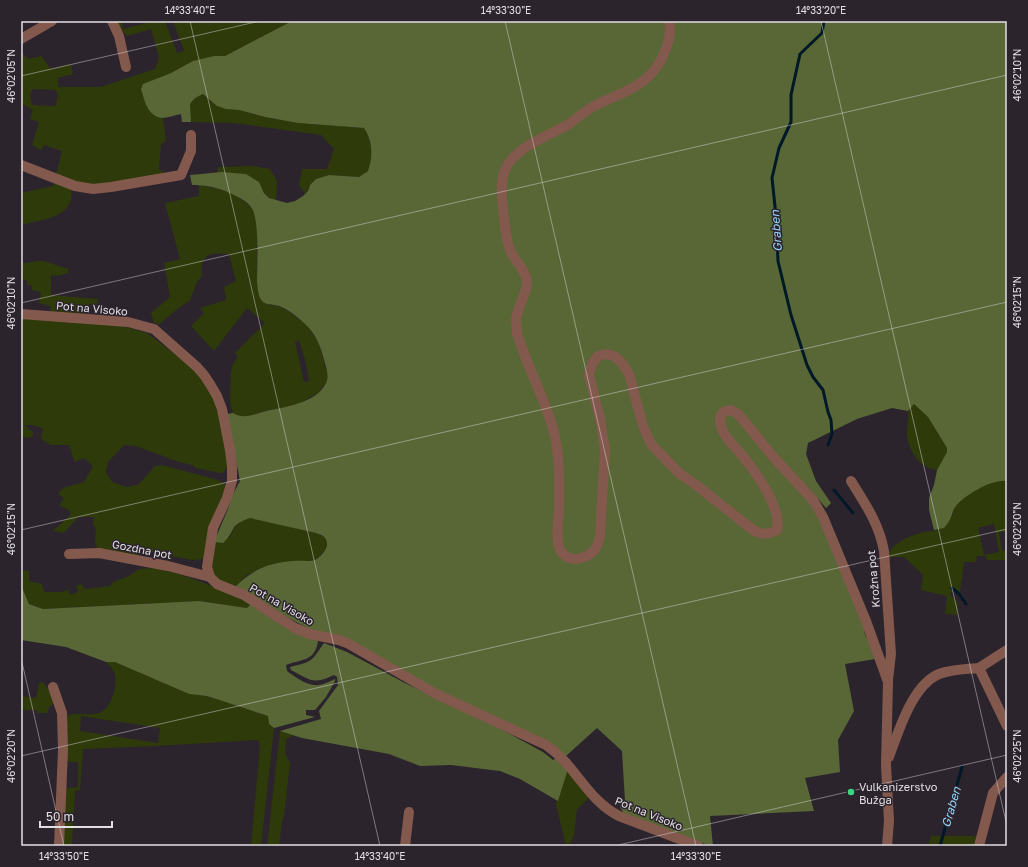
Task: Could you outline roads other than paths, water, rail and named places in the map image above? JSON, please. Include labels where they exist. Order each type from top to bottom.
[{"type":"street","points":[[21,39],[52,21]]},
{"type":"street","points":[[112,21],[119,36],[126,66]]},
{"type":"street","name":"Krožna pot","points":[[669,21],[670,26],[668,42],[662,61],[649,77],[631,90],[594,107],[569,123],[522,149],[513,157],[503,172],[502,194],[510,251],[516,262],[524,271],[527,282],[516,320],[518,335],[534,381],[552,422],[556,439],[558,456],[559,548],[564,556],[570,559],[578,559],[588,555],[596,548],[600,536],[605,449],[600,419],[589,375],[592,364],[598,356],[606,354],[614,356],[622,362],[629,374],[643,426],[651,444],[679,473],[753,530],[762,535],[770,534],[777,530],[777,515],[755,472],[728,438],[721,426],[721,416],[724,412],[732,410],[738,414],[776,460],[813,500],[823,517],[866,621],[888,682]]},
{"type":"street","points":[[21,165],[75,186],[94,189],[111,188],[181,175],[191,151],[191,135]]},
{"type":"street","name":"Pot na Visoko","points":[[21,314],[128,322],[154,329],[204,375],[217,396],[222,409],[232,467],[232,481],[227,498],[212,528],[207,566],[210,577],[218,584],[244,595],[295,628],[310,634],[347,643],[436,694],[546,745],[564,759],[598,801],[609,810],[619,816],[698,846]]},
{"type":"street","name":"Krožna pot","points":[[851,481],[876,524],[881,535],[884,552],[891,654],[888,682],[886,765],[889,821],[887,846]]},
{"type":"street","name":"Gozdna pot","points":[[69,554],[99,553],[168,566],[210,577]]},
{"type":"street","name":"Krožna pot","points":[[886,765],[904,714],[924,686],[938,675],[961,669],[979,668],[1007,650]]},
{"type":"street","points":[[979,668],[1007,726]]},
{"type":"street","points":[[53,687],[62,713],[63,750],[59,846]]},
{"type":"street","points":[[979,846],[993,793],[1007,777]]},
{"type":"street","points":[[405,846],[409,812]]},
{"type":"waterway","name":"Graben","points":[[824,21],[822,33],[800,54],[791,95],[791,122],[779,148],[772,178],[776,216],[778,261],[791,315],[807,365],[813,377],[823,390],[831,420],[832,434],[828,445]]},
{"type":"waterway","name":"Graben","points":[[834,490],[853,513]]},
{"type":"waterway","name":"Graben","points":[[952,588],[959,594],[966,604]]},
{"type":"waterway","name":"Graben","points":[[940,846],[962,767]]},
{"type":"place","name":"Vulkanizerstvo Bužga","points":[[851,792]]}]
